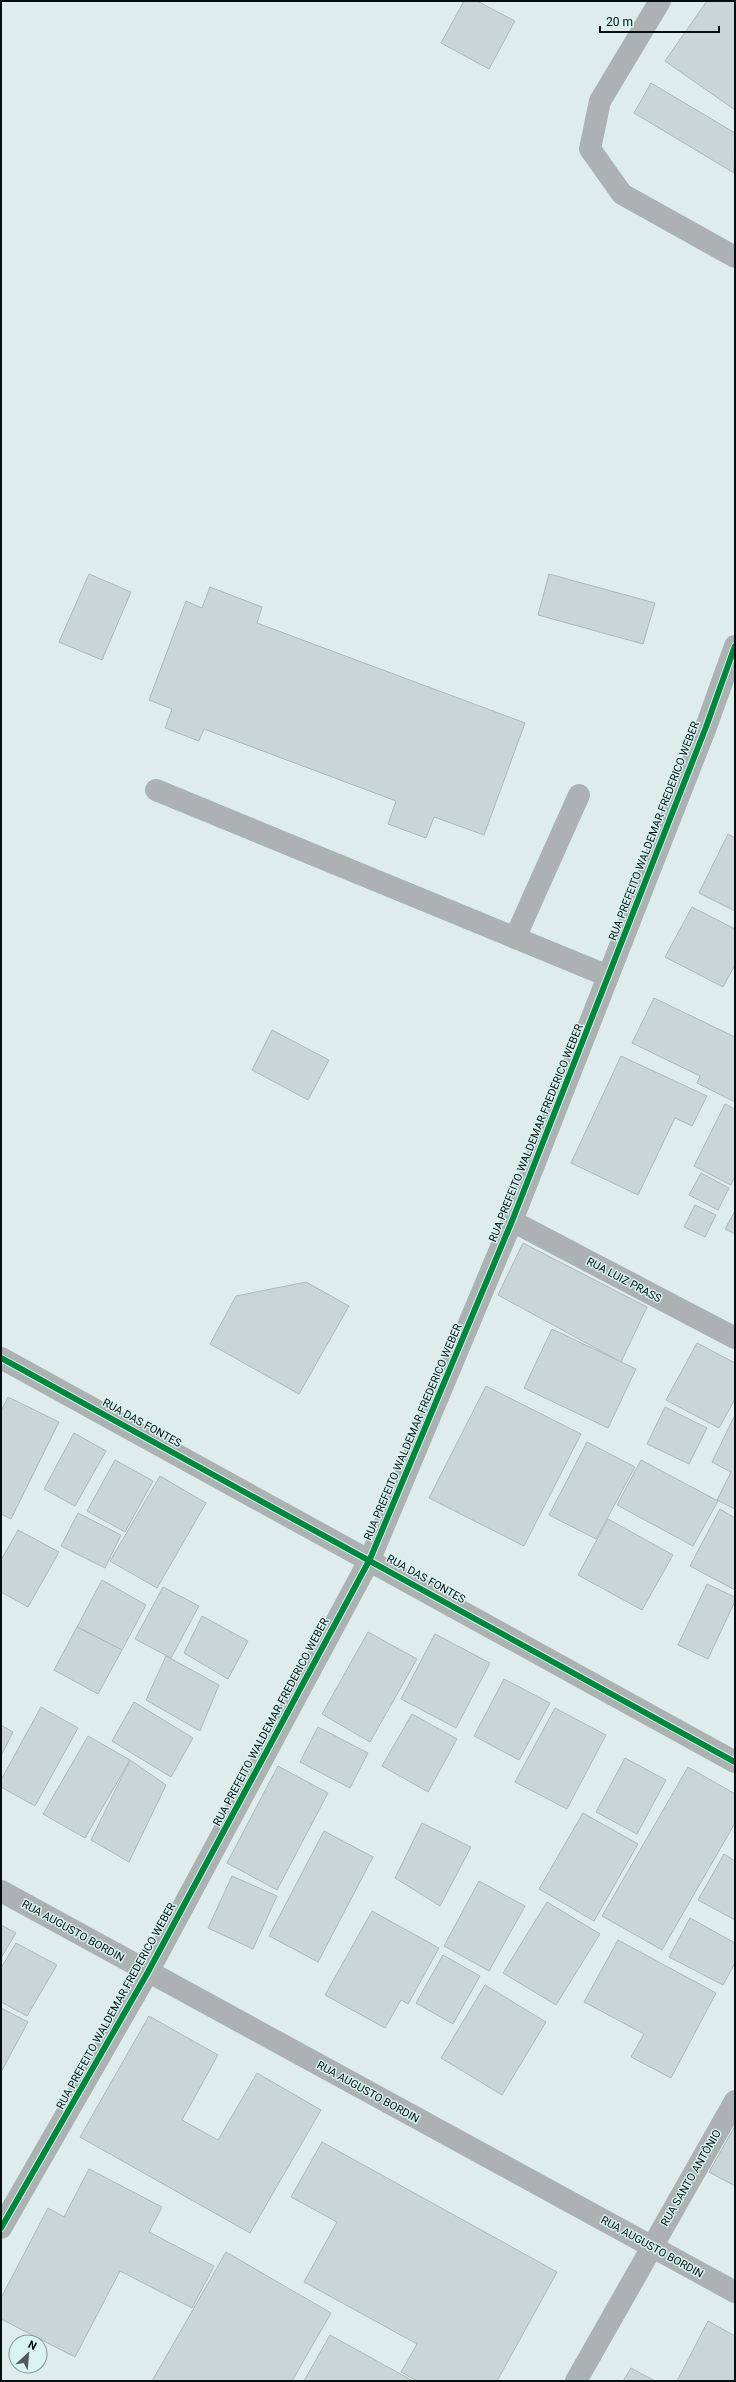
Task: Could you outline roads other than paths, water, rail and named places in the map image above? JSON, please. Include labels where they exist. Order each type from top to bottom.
[{"type":"street","points":[[660,1],[600,101],[590,149],[622,194],[735,257]]},
{"type":"street","name":"RUA PREFEITO WALDEMAR FREDERICO WEBER","points":[[1,2228],[148,1972],[370,1559],[512,1221],[706,727],[735,646]]},
{"type":"street","points":[[156,790],[608,976]]},
{"type":"street","points":[[515,938],[579,795]]},
{"type":"street","name":"RUA LUIZ PRASS","points":[[512,1221],[735,1338]]},
{"type":"street","name":"RUA DAS FONTES","points":[[1,1358],[370,1559],[735,1762]]},
{"type":"street","name":"RUA AUGUSTO BORDIN","points":[[1,1891],[735,2292]]},
{"type":"street","name":"RUA SANTO ANTÔNIO","points":[[576,2381],[735,2101]]}]
